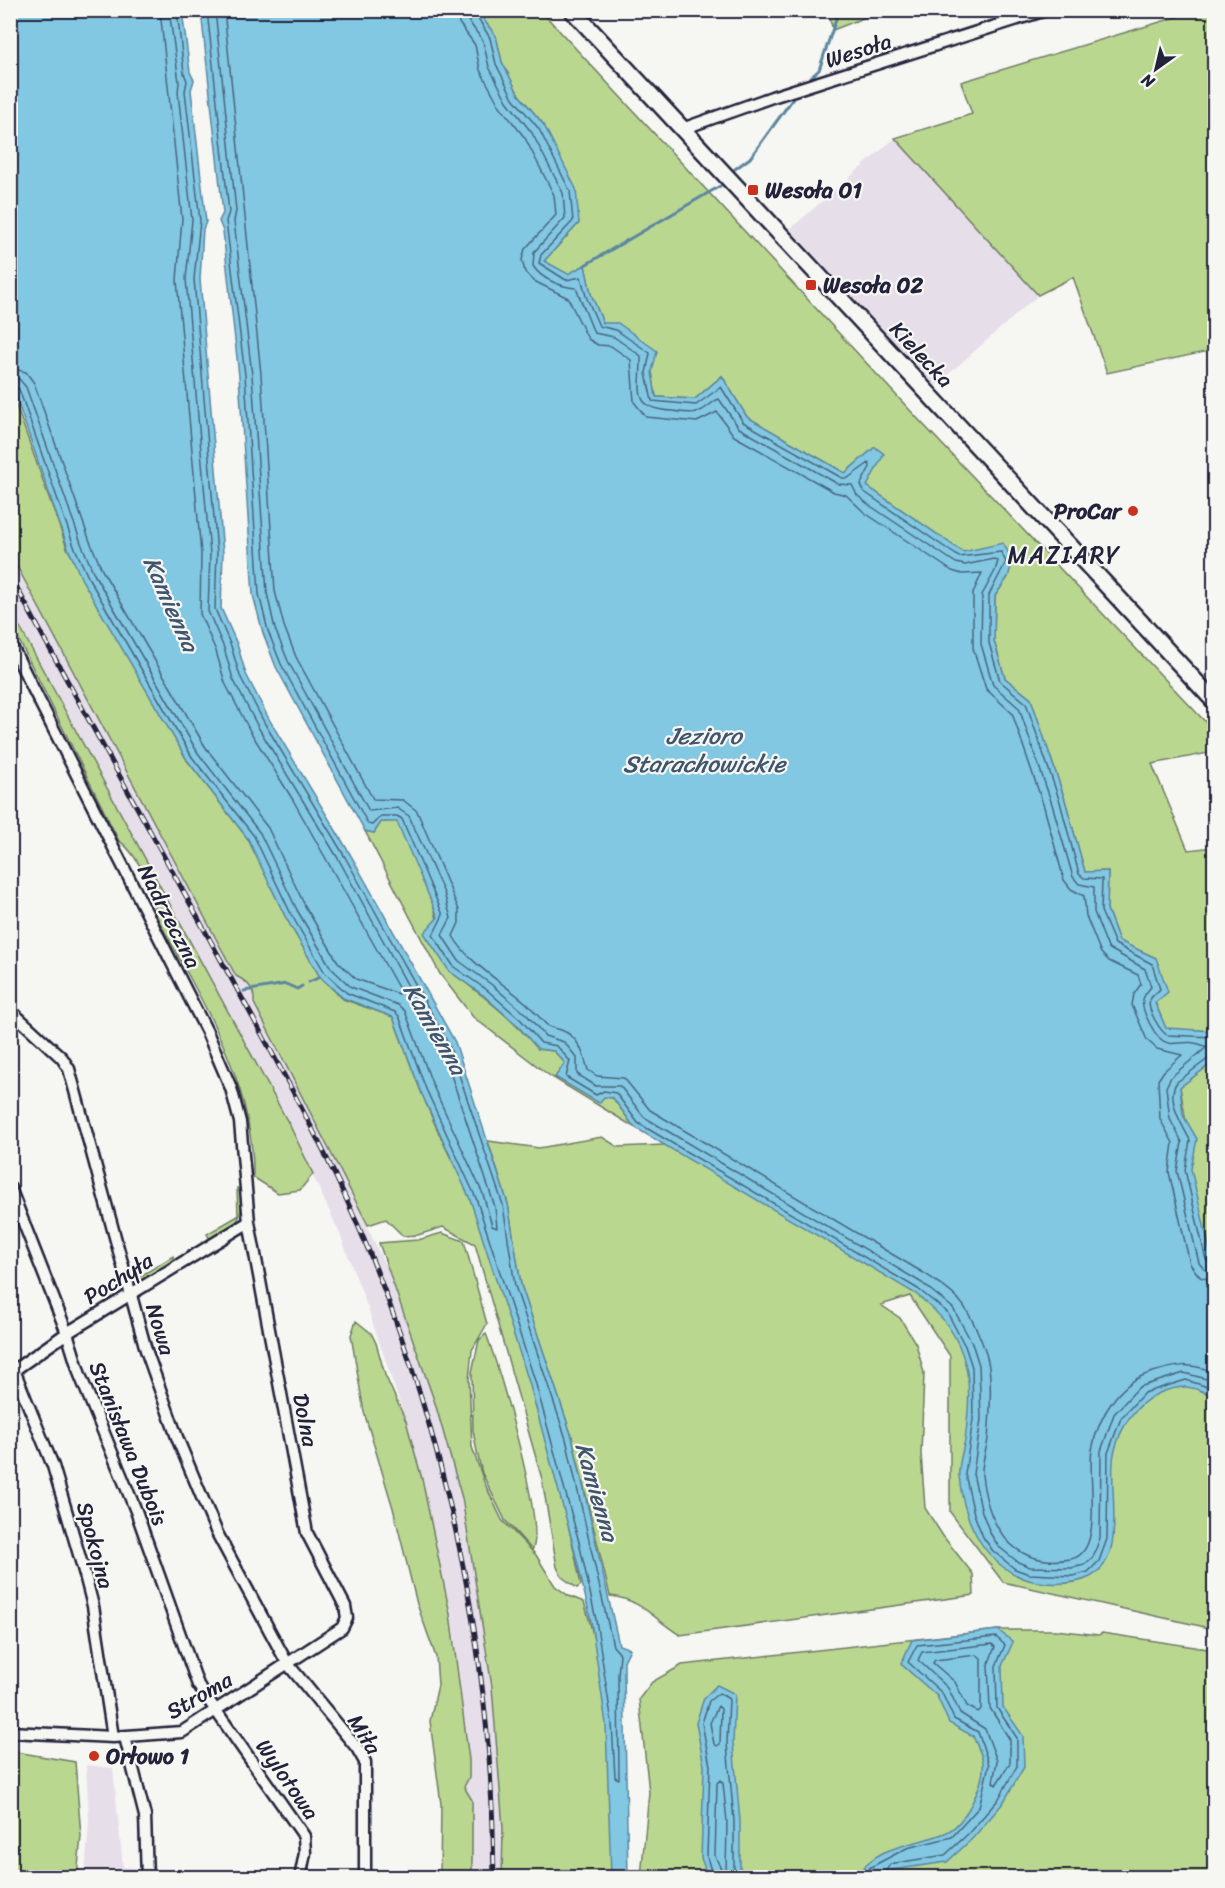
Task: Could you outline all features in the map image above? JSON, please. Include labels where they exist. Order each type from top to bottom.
[{"type":"main road","name":"Kielecka","points":[[572,10],[1215,701]]},
{"type":"street","name":"Wesoła","points":[[682,129],[772,97],[1046,10]]},
{"type":"street","name":"Nadrzeczna","points":[[10,643],[220,1059],[240,1122],[249,1222]]},
{"type":"street","name":"Nowa","points":[[10,1010],[62,1058],[69,1069],[146,1350],[178,1440],[217,1533],[287,1663]]},
{"type":"street","name":"Stanisława Dubois","points":[[10,1188],[67,1333],[80,1375],[136,1511],[198,1685],[215,1710]]},
{"type":"street","name":"Pochyła","points":[[12,1372],[67,1333],[249,1222]]},
{"type":"street","name":"Dolna","points":[[249,1222],[307,1533],[345,1606],[347,1618]]},
{"type":"street","name":"Spokojna","points":[[12,1372],[54,1466],[85,1575],[93,1606],[113,1737]]},
{"type":"street","name":"Stroma","points":[[10,1732],[125,1737],[182,1732],[342,1628],[347,1618]]},
{"type":"street","name":"Miła","points":[[287,1663],[357,1748],[364,1762],[365,1878]]},
{"type":"street","name":"Wylotowa","points":[[215,1710],[304,1836],[305,1853],[300,1878]]},
{"type":"street","points":[[125,1737],[145,1816],[147,1878]]},
{"type":"shaded area","points":[[895,138],[1038,295],[935,386],[790,229]]},
{"type":"shaded area","points":[[10,555],[236,976],[248,982],[255,994],[254,1003],[338,1164],[389,1274],[435,1403],[462,1498],[492,1687],[503,1828],[502,1877],[472,1877],[472,1800],[464,1787],[469,1777],[469,1760],[422,1479],[406,1421],[367,1306],[340,1234],[290,1126],[11,609]]},
{"type":"shaded area","points":[[86,1765],[113,1768],[123,1867],[135,1868],[135,1877],[85,1877],[89,1820]]},
{"type":"green space","points":[[827,10],[881,10],[881,11],[833,30]]},
{"type":"green space","points":[[1200,10],[1214,11],[1214,350],[1107,373],[1073,277],[1038,295],[895,138],[972,114],[961,82]]},
{"type":"green space","points":[[477,11],[541,11],[920,421],[1214,731],[1214,752],[1152,764],[1188,850],[1214,847],[1214,1031],[1166,1029],[1155,1002],[1156,958],[1119,941],[1107,909],[1108,871],[1085,872],[1065,800],[1031,699],[1005,678],[994,641],[995,596],[1008,577],[963,552],[867,486],[883,454],[875,447],[845,473],[747,417],[722,376],[695,399],[656,397],[652,372],[603,323],[591,294],[585,266],[568,275],[544,261],[579,223],[544,125],[519,95],[502,62],[496,36]]},
{"type":"green space","points":[[10,388],[67,548],[187,760],[248,839],[285,916],[320,977],[343,999],[393,1017],[426,1103],[471,1201],[503,1295],[547,1439],[581,1585],[577,1588],[562,1577],[557,1567],[542,1479],[475,1244],[443,1227],[418,1235],[403,1236],[386,1219],[368,1225],[254,1003],[252,990],[247,983],[236,976],[11,555]]},
{"type":"green space","points":[[10,609],[290,1126],[313,1174],[300,1190],[278,1193],[253,1177],[251,1141],[245,1106],[221,1040],[155,913],[153,895],[144,874],[132,854],[119,841],[11,624]]},
{"type":"green space","points":[[397,821],[432,898],[449,971],[496,1007],[538,1049],[554,1051],[565,1063],[555,1078],[604,1097],[613,1098],[634,1127],[550,1076],[473,1017],[440,974],[365,831],[374,833],[381,822]]},
{"type":"green space","points":[[1214,1058],[1214,1629],[1003,1582],[950,1512],[950,1356],[910,1296],[881,1305],[900,1318],[916,1344],[924,1373],[921,1454],[925,1508],[943,1536],[973,1574],[974,1595],[680,1635],[639,1606],[610,1596],[572,1437],[521,1285],[508,1204],[488,1141],[539,1148],[602,1137],[618,1147],[1186,1122],[1180,1087],[1212,1063]]},
{"type":"green space","points":[[237,1188],[242,1190],[240,1216],[233,1226],[211,1241],[207,1234],[238,1216]]},
{"type":"green space","points":[[442,1233],[464,1241],[487,1324],[472,1350],[469,1379],[472,1447],[484,1482],[502,1520],[536,1555],[555,1586],[569,1596],[584,1602],[593,1634],[608,1738],[611,1877],[502,1877],[503,1828],[492,1687],[462,1498],[435,1403],[379,1243],[418,1240]]},
{"type":"green space","points":[[173,1256],[175,1261],[138,1282],[131,1279],[127,1267],[129,1266],[132,1276],[136,1279]]},
{"type":"green space","points":[[356,1321],[371,1333],[376,1343],[385,1375],[406,1421],[422,1479],[450,1614],[469,1760],[469,1777],[464,1787],[472,1800],[472,1877],[440,1877],[441,1804],[430,1721],[438,1685],[436,1657],[417,1604],[393,1508],[364,1412],[351,1335]]},
{"type":"green space","points":[[486,1334],[510,1410],[527,1481],[535,1536],[532,1550],[505,1520],[482,1473],[477,1452],[473,1430],[472,1372],[479,1340]]},
{"type":"green space","points":[[998,1630],[1055,1630],[1099,1635],[1102,1633],[1214,1650],[1214,1877],[641,1877],[649,1792],[639,1699],[652,1682],[682,1665]]},
{"type":"green space","points":[[10,1751],[75,1762],[81,1836],[77,1877],[11,1877]]},
{"type":"water","name":"Kamienna","points":[[10,11],[182,11],[190,72],[194,80],[191,90],[206,222],[203,229],[200,279],[223,553],[221,608],[237,644],[246,674],[270,721],[350,854],[455,1042],[508,1204],[521,1285],[572,1437],[619,1645],[630,1649],[624,1661],[628,1877],[611,1877],[606,1724],[591,1621],[573,1544],[529,1382],[470,1199],[421,1092],[393,1017],[343,998],[320,977],[285,916],[248,839],[187,760],[82,580],[68,548],[11,383]]},
{"type":"water","name":"Jezioro Starachowickie","points":[[201,11],[477,11],[496,36],[502,62],[519,95],[544,125],[576,189],[579,223],[544,261],[568,274],[585,265],[591,294],[603,323],[618,323],[657,351],[652,372],[656,397],[695,399],[722,376],[747,417],[845,473],[875,447],[884,454],[867,486],[963,552],[1003,543],[1013,560],[1008,577],[995,596],[994,641],[1005,678],[1031,699],[1065,800],[1085,872],[1108,871],[1107,909],[1119,941],[1156,958],[1168,992],[1155,1003],[1166,1028],[1214,1031],[1212,1063],[1180,1087],[1183,1115],[1197,1139],[1191,1169],[1214,1268],[1214,1396],[1191,1388],[1170,1389],[1147,1400],[1130,1418],[1123,1429],[1114,1454],[1114,1521],[1109,1554],[1102,1568],[1090,1577],[1075,1582],[1056,1583],[1023,1578],[996,1561],[977,1537],[965,1507],[959,1476],[968,1413],[966,1367],[954,1334],[934,1309],[916,1294],[634,1127],[613,1098],[604,1097],[599,1103],[555,1077],[565,1063],[554,1051],[538,1049],[517,1025],[483,995],[449,971],[424,933],[438,917],[397,822],[381,822],[374,833],[365,831],[276,667],[263,633],[253,595],[239,376],[223,231],[219,221],[223,213]]},
{"type":"water","points":[[998,1630],[1013,1642],[1002,1666],[1003,1707],[1023,1736],[1024,1767],[1003,1803],[973,1838],[947,1862],[892,1870],[886,1877],[857,1877],[865,1866],[885,1852],[952,1829],[966,1813],[981,1781],[983,1762],[973,1736],[949,1723],[937,1696],[901,1664],[912,1640]]},
{"type":"water","points":[[717,1685],[735,1694],[733,1743],[740,1821],[740,1877],[708,1877],[701,1858],[704,1766],[696,1723],[704,1698]]},
{"type":"waterway","points":[[802,85],[819,70],[839,10]]},
{"type":"waterway","points":[[735,169],[750,158],[797,93]]},
{"type":"waterway","points":[[585,265],[720,186]]},
{"type":"waterway","points":[[309,982],[320,977]]},
{"type":"waterway","points":[[244,991],[286,984],[297,989],[302,986]]},
{"type":"railway","points":[[10,575],[294,1094],[345,1195],[391,1307],[418,1386],[440,1466],[459,1547],[474,1629],[485,1712],[492,1795],[494,1878]]},
{"type":"place","name":"Wesoła 01","points":[[753,190]]},
{"type":"place","name":"Wesoła 02","points":[[811,285]]},
{"type":"place","name":"ProCar","points":[[1133,511]]},
{"type":"place","name":"Orłowo 1","points":[[94,1756]]},
{"type":"district","name":"MAZIARY","points":[[1064,555]]}]
